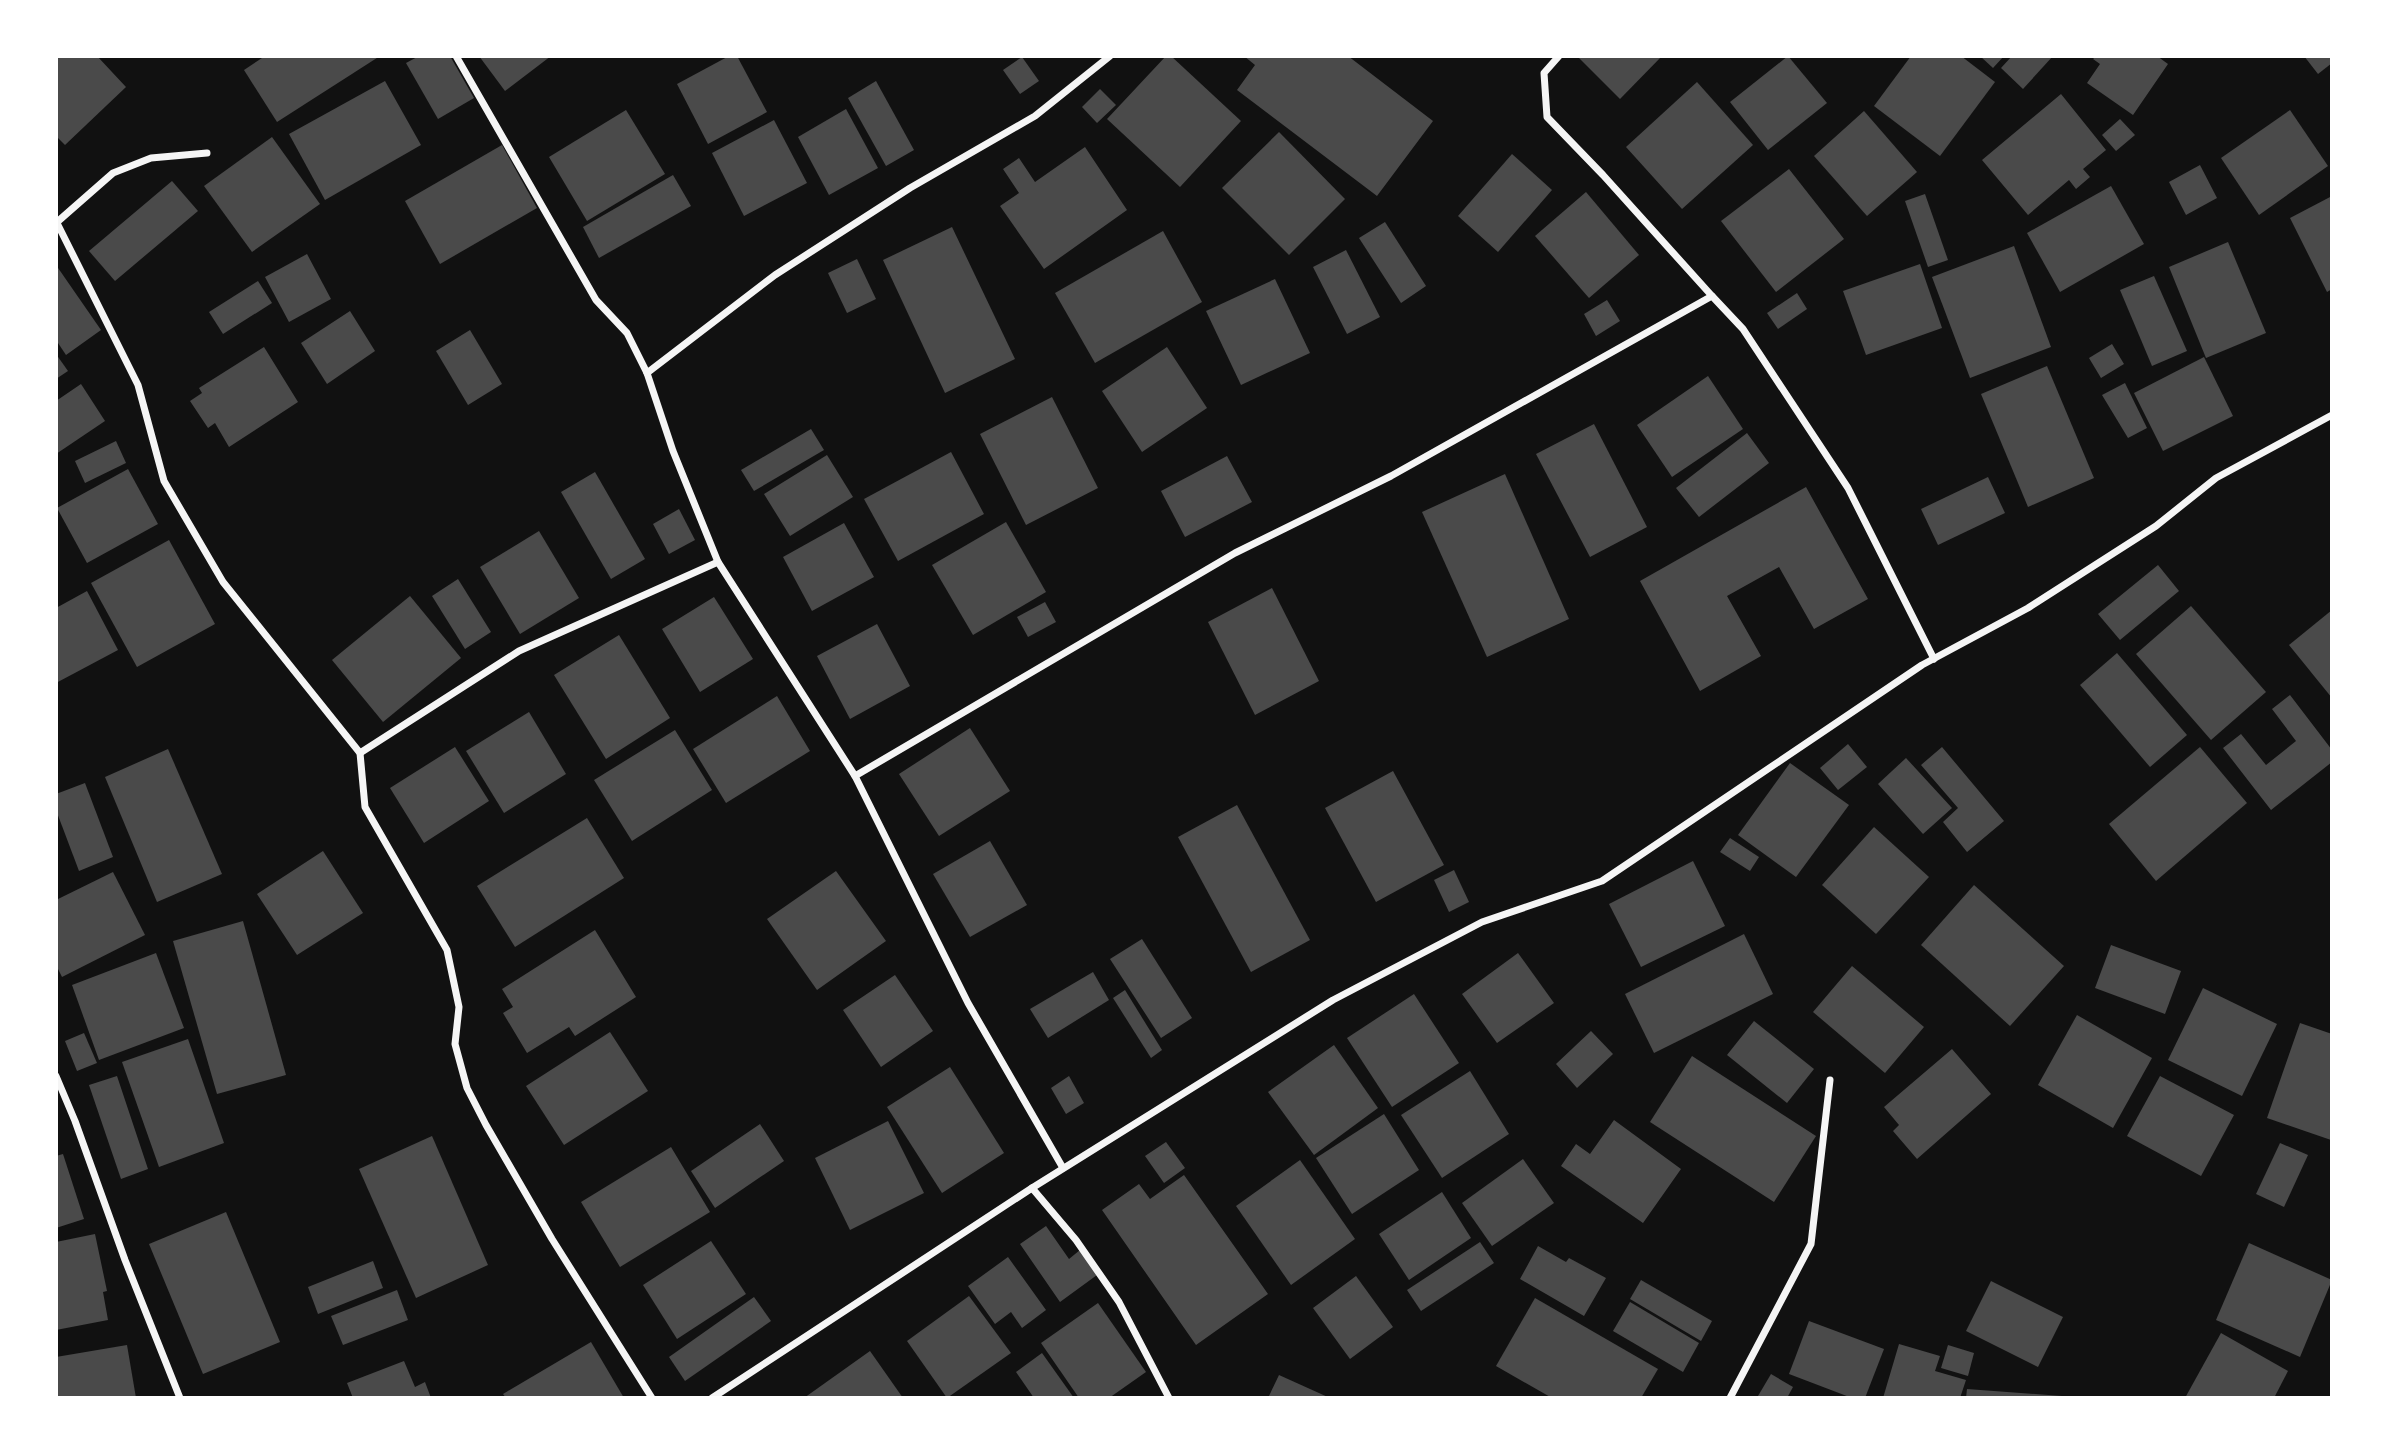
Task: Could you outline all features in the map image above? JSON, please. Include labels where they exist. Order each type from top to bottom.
[{"type":"street","points":[[456,56],[596,299],[627,332],[647,373],[673,451],[718,562],[855,776],[968,1003],[1063,1168]]},
{"type":"street","points":[[647,373],[775,275],[909,188],[1035,116],[1110,56]]},
{"type":"street","points":[[1559,56],[1544,73],[1547,117],[1743,329],[1848,488],[1934,659]]},
{"type":"street","points":[[207,153],[151,158],[113,173],[56,223],[138,385],[164,481],[223,582],[360,753],[365,807],[447,950],[459,1007],[455,1044],[467,1088],[552,1239],[652,1398]]},
{"type":"street","points":[[855,776],[1235,553],[1391,476],[1712,296]]},
{"type":"street","points":[[712,1398],[1031,1188],[1333,1000],[1482,922],[1602,881],[1934,659],[2028,608],[2156,526],[2216,478],[2332,415]]},
{"type":"street","points":[[360,753],[519,651],[718,562]]},
{"type":"street","points":[[56,1076],[180,1398]]},
{"type":"street","points":[[1730,1398],[1811,1244],[1830,1080]]},
{"type":"street","points":[[1031,1188],[1076,1240],[1119,1303],[1169,1398]]},
{"type":"building","points":[[56,56],[97,56],[126,87],[65,145],[56,136]]},
{"type":"building","points":[[265,56],[380,56],[277,122],[244,70]]},
{"type":"building","points":[[419,56],[450,56],[474,98],[438,119],[406,63]]},
{"type":"building","points":[[479,56],[551,56],[505,91]]},
{"type":"building","points":[[729,56],[737,56],[767,112],[708,144],[677,84]]},
{"type":"building","points":[[1166,56],[1171,56],[1241,121],[1180,187],[1107,119]]},
{"type":"building","points":[[1244,56],[1348,56],[1433,121],[1377,196],[1237,90],[1255,65]]},
{"type":"building","points":[[1577,56],[1662,56],[1620,99]]},
{"type":"building","points":[[1788,56],[1827,103],[1768,150],[1730,102]]},
{"type":"building","points":[[1911,56],[1961,56],[1995,82],[1940,156],[1874,106]]},
{"type":"building","points":[[1980,56],[2004,56],[1993,68]]},
{"type":"building","points":[[2012,56],[2053,56],[2023,89],[2001,68]]},
{"type":"building","points":[[2096,56],[2157,56],[2168,64],[2133,115],[2087,83],[2100,64],[2093,59]]},
{"type":"building","points":[[2304,56],[2332,56],[2332,63],[2318,74]]},
{"type":"building","points":[[1022,57],[1039,81],[1020,94],[1003,70]]},
{"type":"building","points":[[385,81],[421,145],[325,200],[289,134]]},
{"type":"building","points":[[876,81],[914,150],[886,166],[848,98]]},
{"type":"building","points":[[1697,82],[1753,145],[1682,209],[1626,147]]},
{"type":"building","points":[[1100,89],[1116,105],[1097,123],[1082,107]]},
{"type":"building","points":[[2061,94],[2106,150],[2083,169],[2090,177],[2076,189],[2069,180],[2028,215],[1982,160]]},
{"type":"building","points":[[846,109],[878,168],[829,195],[798,137]]},
{"type":"building","points":[[626,110],[665,174],[587,221],[549,157]]},
{"type":"building","points":[[2290,110],[2328,166],[2259,215],[2221,158]]},
{"type":"building","points":[[1864,111],[1917,172],[1867,216],[1814,156]]},
{"type":"building","points":[[2120,119],[2135,135],[2116,151],[2102,135]]},
{"type":"building","points":[[774,120],[807,183],[744,216],[712,153]]},
{"type":"building","points":[[1279,132],[1345,199],[1289,255],[1222,188]]},
{"type":"building","points":[[272,137],[320,204],[252,252],[204,186]]},
{"type":"building","points":[[502,145],[537,208],[440,264],[405,201]]},
{"type":"building","points":[[1085,147],[1127,210],[1044,269],[1000,206],[1019,193],[1003,169],[1019,158],[1035,182]]},
{"type":"building","points":[[1512,154],[1552,190],[1498,252],[1458,216]]},
{"type":"building","points":[[2200,165],[2217,198],[2186,215],[2169,182]]},
{"type":"building","points":[[1789,169],[1844,239],[1776,292],[1721,221]]},
{"type":"building","points":[[673,175],[691,206],[599,258],[583,227]]},
{"type":"building","points":[[172,181],[198,211],[115,281],[89,251]]},
{"type":"building","points":[[2111,186],[2144,244],[2060,292],[2027,233]]},
{"type":"building","points":[[1586,192],[1639,255],[1589,298],[1535,236]]},
{"type":"building","points":[[1925,194],[1948,260],[1928,267],[1905,201]]},
{"type":"building","points":[[2332,196],[2332,289],[2327,292],[2290,218]]},
{"type":"building","points":[[1385,222],[1426,286],[1401,303],[1359,238]]},
{"type":"building","points":[[952,227],[1015,359],[945,393],[883,260]]},
{"type":"building","points":[[1163,231],[1202,302],[1095,363],[1055,293]]},
{"type":"building","points":[[2228,242],[2266,333],[2206,358],[2169,267]]},
{"type":"building","points":[[2014,246],[2051,347],[1970,378],[1932,277]]},
{"type":"building","points":[[1346,250],[1380,317],[1347,334],[1313,267]]},
{"type":"building","points":[[307,254],[331,299],[289,322],[265,277]]},
{"type":"building","points":[[857,259],[876,299],[847,313],[828,273]]},
{"type":"building","points":[[1920,264],[1942,328],[1866,355],[1843,291]]},
{"type":"building","points":[[56,265],[101,330],[66,355],[56,340]]},
{"type":"building","points":[[2154,276],[2187,351],[2152,366],[2120,290]]},
{"type":"building","points":[[1275,279],[1310,353],[1241,385],[1206,311]]},
{"type":"building","points":[[258,281],[272,303],[223,334],[209,312]]},
{"type":"building","points":[[1797,293],[1807,309],[1778,329],[1767,313]]},
{"type":"building","points":[[1607,300],[1620,321],[1596,336],[1584,314]]},
{"type":"building","points":[[350,311],[375,351],[327,384],[301,343]]},
{"type":"building","points":[[470,330],[502,384],[468,405],[436,351]]},
{"type":"building","points":[[2112,344],[2124,364],[2101,378],[2089,358]]},
{"type":"building","points":[[264,347],[298,402],[229,447],[215,423],[208,428],[190,401],[202,393],[199,388]]},
{"type":"building","points":[[1167,347],[1207,408],[1142,452],[1102,391]]},
{"type":"building","points":[[56,354],[68,371],[56,379]]},
{"type":"building","points":[[2204,357],[2233,416],[2163,451],[2134,393]]},
{"type":"building","points":[[2047,366],[2094,478],[2028,507],[1981,394]]},
{"type":"building","points":[[1708,376],[1743,429],[1672,477],[1637,425]]},
{"type":"building","points":[[2125,383],[2147,428],[2128,438],[2102,395]]},
{"type":"building","points":[[81,384],[105,421],[56,454],[56,401]]},
{"type":"building","points":[[1052,397],[1098,488],[1026,525],[980,434]]},
{"type":"building","points":[[1594,424],[1647,527],[1590,557],[1536,454]]},
{"type":"building","points":[[811,429],[824,450],[754,491],[741,470]]},
{"type":"building","points":[[1747,433],[1769,463],[1699,517],[1676,488]]},
{"type":"building","points":[[116,441],[126,463],[85,483],[75,461]]},
{"type":"building","points":[[951,452],[984,514],[898,561],[864,499]]},
{"type":"building","points":[[827,455],[853,497],[790,536],[764,494]]},
{"type":"building","points":[[1227,456],[1252,502],[1185,537],[1161,491]]},
{"type":"building","points":[[128,469],[158,524],[87,563],[57,508]]},
{"type":"building","points":[[595,472],[645,559],[611,579],[561,492]]},
{"type":"building","points":[[1505,474],[1569,619],[1487,657],[1422,512]]},
{"type":"building","points":[[1988,477],[2005,513],[1938,545],[1921,509]]},
{"type":"building","points":[[1806,487],[1868,599],[1814,629],[1779,567],[1727,596],[1761,656],[1700,691],[1640,581]]},
{"type":"building","points":[[679,509],[695,540],[669,554],[653,524]]},
{"type":"building","points":[[1006,522],[1046,592],[973,635],[932,565]]},
{"type":"building","points":[[844,523],[874,577],[812,611],[783,557]]},
{"type":"building","points":[[539,531],[579,598],[520,634],[480,567]]},
{"type":"building","points":[[169,540],[215,624],[137,667],[91,583]]},
{"type":"building","points":[[2158,565],[2179,591],[2120,640],[2098,614]]},
{"type":"building","points":[[458,579],[491,632],[465,649],[432,596]]},
{"type":"building","points":[[1272,588],[1319,681],[1255,715],[1208,622]]},
{"type":"building","points":[[87,591],[118,650],[56,683],[56,608]]},
{"type":"building","points":[[410,596],[461,658],[383,722],[332,660]]},
{"type":"building","points":[[714,597],[753,659],[700,692],[662,629]]},
{"type":"building","points":[[1045,602],[1056,622],[1028,637],[1017,617]]},
{"type":"building","points":[[2191,606],[2266,692],[2211,740],[2136,654]]},
{"type":"building","points":[[2332,610],[2332,698],[2289,645]]},
{"type":"building","points":[[877,624],[910,686],[850,719],[817,656]]},
{"type":"building","points":[[619,635],[670,718],[606,759],[554,675]]},
{"type":"building","points":[[2117,653],[2187,735],[2150,767],[2080,685]]},
{"type":"building","points":[[2290,695],[2332,750],[2332,762],[2271,810],[2223,748],[2241,734],[2266,765],[2296,741],[2272,709]]},
{"type":"building","points":[[777,696],[810,751],[726,803],[693,749]]},
{"type":"building","points":[[529,712],[566,774],[504,813],[466,751]]},
{"type":"building","points":[[970,728],[1010,791],[939,836],[899,774]]},
{"type":"building","points":[[675,730],[712,790],[632,841],[594,780]]},
{"type":"building","points":[[1848,744],[1867,767],[1838,790],[1820,768]]},
{"type":"building","points":[[455,747],[489,801],[424,843],[390,788]]},
{"type":"building","points":[[1942,747],[2004,821],[1967,852],[1943,822],[1958,808],[1921,765]]},
{"type":"building","points":[[2200,747],[2247,803],[2156,881],[2109,824]]},
{"type":"building","points":[[168,749],[222,874],[157,902],[105,777]]},
{"type":"building","points":[[1906,758],[1952,808],[1923,834],[1878,784]]},
{"type":"building","points":[[1790,763],[1849,805],[1796,877],[1738,835]]},
{"type":"building","points":[[1393,771],[1444,865],[1376,902],[1325,808]]},
{"type":"building","points":[[85,783],[113,857],[79,871],[56,810],[56,794]]},
{"type":"building","points":[[1237,805],[1310,940],[1251,972],[1178,837]]},
{"type":"building","points":[[587,818],[624,878],[515,947],[477,886]]},
{"type":"building","points":[[1874,827],[1929,877],[1876,934],[1822,885]]},
{"type":"building","points":[[1730,838],[1759,857],[1750,871],[1720,852]]},
{"type":"building","points":[[990,841],[1027,905],[970,937],[933,874]]},
{"type":"building","points":[[323,851],[363,913],[297,955],[257,894]]},
{"type":"building","points":[[1693,861],[1725,926],[1641,967],[1609,904]]},
{"type":"building","points":[[1454,870],[1469,902],[1449,912],[1434,880]]},
{"type":"building","points":[[836,871],[886,941],[817,990],[767,919]]},
{"type":"building","points":[[113,872],[145,935],[62,977],[56,965],[56,900]]},
{"type":"building","points":[[1974,885],[2064,966],[2010,1026],[1921,945]]},
{"type":"building","points":[[243,921],[286,1075],[217,1094],[173,941]]},
{"type":"building","points":[[595,930],[636,997],[575,1036],[569,1027],[527,1053],[503,1013],[513,1007],[502,989]]},
{"type":"building","points":[[1744,934],[1773,994],[1654,1053],[1625,994]]},
{"type":"building","points":[[1142,939],[1192,1018],[1161,1038],[1110,959]]},
{"type":"building","points":[[2111,945],[2181,971],[2165,1014],[2095,988]]},
{"type":"building","points":[[156,953],[184,1028],[99,1060],[72,985]]},
{"type":"building","points":[[1518,953],[1554,1003],[1497,1043],[1462,994]]},
{"type":"building","points":[[1852,966],[1924,1027],[1885,1073],[1813,1012]]},
{"type":"building","points":[[1093,972],[1109,1000],[1048,1038],[1030,1009]]},
{"type":"building","points":[[895,975],[933,1031],[881,1067],[843,1010]]},
{"type":"building","points":[[2203,988],[2277,1024],[2242,1096],[2168,1060]]},
{"type":"building","points":[[1125,990],[1162,1050],[1151,1058],[1113,998]]},
{"type":"building","points":[[1414,994],[1459,1063],[1392,1107],[1347,1038]]},
{"type":"building","points":[[2077,1015],[2152,1058],[2113,1128],[2038,1085]]},
{"type":"building","points":[[1754,1021],[1814,1069],[1787,1103],[1727,1055]]},
{"type":"building","points":[[2300,1023],[2332,1034],[2331,1140],[2267,1118]]},
{"type":"building","points":[[1591,1031],[1613,1054],[1577,1088],[1556,1064]]},
{"type":"building","points":[[610,1032],[648,1091],[564,1145],[526,1086]]},
{"type":"building","points":[[84,1033],[97,1063],[77,1071],[65,1041]]},
{"type":"building","points":[[188,1039],[224,1143],[159,1167],[122,1062]]},
{"type":"building","points":[[1334,1045],[1378,1108],[1314,1155],[1268,1092]]},
{"type":"building","points":[[1952,1049],[1991,1094],[1917,1159],[1893,1131],[1899,1125],[1884,1107]]},
{"type":"building","points":[[1692,1056],[1816,1136],[1774,1202],[1650,1122]]},
{"type":"building","points":[[950,1067],[1004,1153],[942,1193],[887,1107]]},
{"type":"building","points":[[1470,1071],[1509,1134],[1442,1178],[1401,1115]]},
{"type":"building","points":[[117,1076],[148,1169],[121,1179],[89,1085]]},
{"type":"building","points":[[1069,1076],[1084,1103],[1066,1114],[1051,1088]]},
{"type":"building","points":[[2160,1076],[2234,1115],[2201,1176],[2127,1136]]},
{"type":"building","points":[[1384,1114],[1419,1170],[1352,1214],[1316,1158]]},
{"type":"building","points":[[1614,1120],[1681,1169],[1643,1223],[1561,1166],[1576,1144],[1590,1154]]},
{"type":"building","points":[[888,1121],[924,1193],[850,1230],[815,1158]]},
{"type":"building","points":[[760,1124],[784,1161],[715,1208],[691,1171]]},
{"type":"building","points":[[432,1136],[488,1265],[416,1298],[359,1169]]},
{"type":"building","points":[[1166,1142],[1185,1168],[1164,1183],[1145,1156]]},
{"type":"building","points":[[2280,1143],[2308,1155],[2284,1207],[2256,1194]]},
{"type":"building","points":[[671,1147],[710,1212],[620,1267],[581,1202]]},
{"type":"building","points":[[63,1154],[84,1219],[56,1228],[56,1156]]},
{"type":"building","points":[[1523,1159],[1554,1203],[1492,1246],[1462,1203]]},
{"type":"building","points":[[1300,1160],[1355,1239],[1291,1285],[1236,1206]]},
{"type":"building","points":[[1184,1175],[1268,1294],[1196,1345],[1102,1210],[1139,1184],[1150,1199]]},
{"type":"building","points":[[1442,1192],[1471,1238],[1409,1280],[1379,1234]]},
{"type":"building","points":[[226,1212],[280,1342],[203,1374],[149,1244]]},
{"type":"building","points":[[1046,1226],[1069,1259],[1080,1250],[1097,1275],[1060,1302],[1020,1244]]},
{"type":"building","points":[[95,1234],[107,1291],[103,1292],[108,1320],[56,1330],[56,1242]]},
{"type":"building","points":[[711,1241],[746,1294],[677,1339],[643,1285]]},
{"type":"building","points":[[1480,1242],[1494,1263],[1421,1311],[1407,1290]]},
{"type":"building","points":[[2249,1243],[2332,1280],[2300,1357],[2216,1320]]},
{"type":"building","points":[[1538,1246],[1566,1262],[1569,1258],[1606,1278],[1584,1316],[1520,1279]]},
{"type":"building","points":[[1008,1257],[1046,1310],[1022,1328],[1011,1312],[995,1324],[968,1286]]},
{"type":"building","points":[[373,1261],[383,1288],[318,1314],[308,1287]]},
{"type":"building","points":[[1356,1276],[1393,1327],[1350,1359],[1313,1308]]},
{"type":"building","points":[[1641,1280],[1712,1321],[1701,1341],[1630,1299]]},
{"type":"building","points":[[1991,1281],[2063,1317],[2038,1367],[1966,1331]]},
{"type":"building","points":[[397,1290],[408,1320],[343,1345],[331,1316]]},
{"type":"building","points":[[969,1296],[1011,1353],[947,1398],[907,1341]]},
{"type":"building","points":[[754,1297],[771,1321],[685,1381],[669,1357]]},
{"type":"building","points":[[1535,1298],[1658,1369],[1641,1398],[1552,1398],[1496,1366]]},
{"type":"building","points":[[1630,1302],[1699,1343],[1683,1372],[1613,1331]]},
{"type":"building","points":[[1098,1303],[1146,1372],[1109,1398],[1079,1398],[1041,1343]]},
{"type":"building","points":[[1809,1321],[1884,1349],[1865,1398],[1852,1398],[1789,1374]]},
{"type":"building","points":[[2221,1333],[2288,1371],[2274,1398],[2185,1398]]},
{"type":"building","points":[[591,1342],[624,1398],[506,1398],[503,1394]]},
{"type":"building","points":[[1899,1344],[1940,1356],[1935,1371],[1966,1380],[1960,1398],[1883,1398]]},
{"type":"building","points":[[127,1345],[136,1398],[56,1398],[56,1357]]},
{"type":"building","points":[[1948,1345],[1974,1353],[1968,1376],[1941,1368]]},
{"type":"building","points":[[870,1351],[903,1398],[804,1398]]},
{"type":"building","points":[[1042,1353],[1074,1398],[1034,1398],[1016,1372]]},
{"type":"building","points":[[404,1361],[415,1387],[425,1382],[431,1398],[353,1398],[347,1383]]},
{"type":"building","points":[[1771,1374],[1793,1387],[1787,1398],[1758,1396]]},
{"type":"building","points":[[1279,1375],[1330,1398],[1268,1398]]},
{"type":"building","points":[[1967,1389],[2062,1396],[2062,1398],[1966,1398]]}]
